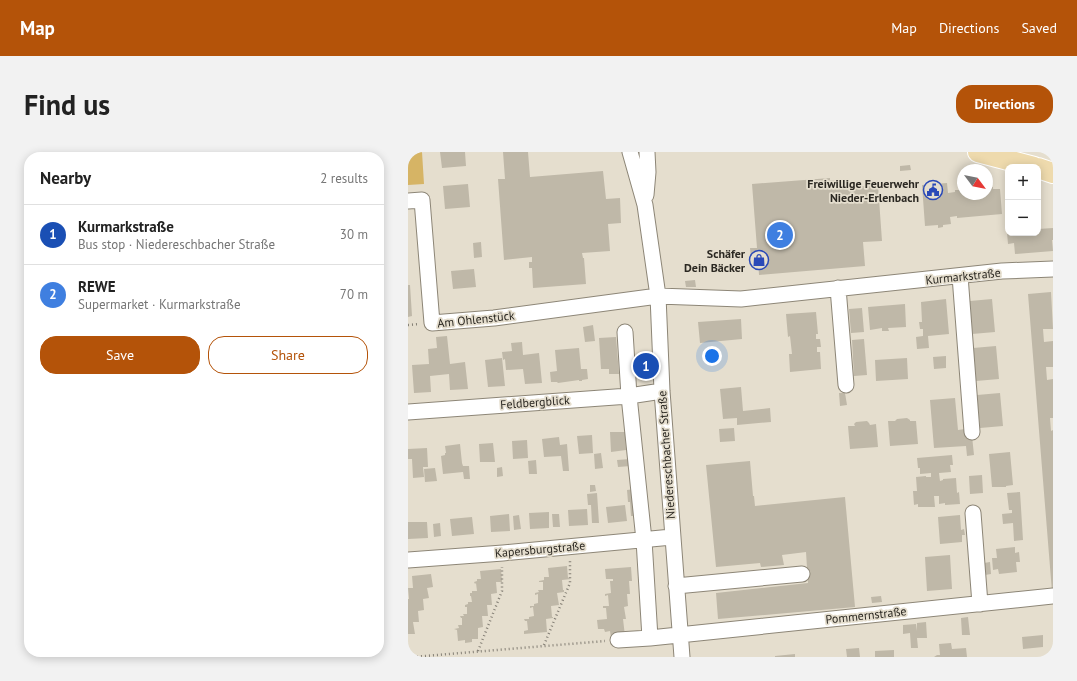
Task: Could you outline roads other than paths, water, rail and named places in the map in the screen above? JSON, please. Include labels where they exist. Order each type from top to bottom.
[{"type":"main road","points":[[978,152],[1023,164]]},
{"type":"main road","points":[[1041,169],[1053,173]]},
{"type":"street","name":"Niedereschbacher Straße","points":[[630,152],[646,206],[658,296],[662,391],[682,657]]},
{"type":"street","name":"Niedereschbacher Straße","points":[[646,206],[648,172],[647,152]]},
{"type":"street","name":"Niedereschbacher Straße","points":[[648,172],[653,152]]},
{"type":"street","name":"Am Ohlenstück","points":[[408,201],[422,200],[432,323],[494,318],[658,296]]},
{"type":"street","name":"Kurmarkstraße","points":[[658,296],[740,299],[1002,271],[1053,269]]},
{"type":"street","points":[[960,276],[972,432]]},
{"type":"street","points":[[838,288],[846,385]]},
{"type":"street","points":[[625,332],[629,396],[644,540],[650,638]]},
{"type":"street","name":"Feldbergblick","points":[[408,412],[629,396],[662,391]]},
{"type":"street","points":[[973,513],[980,604]]},
{"type":"street","name":"Kapersburgstraße","points":[[408,560],[503,553],[672,537]]},
{"type":"street","points":[[676,586],[802,574]]},
{"type":"street","name":"Pommernstraße","points":[[618,640],[680,635],[1053,596]]},
{"type":"place","name":"Freiwillige Feuerwehr Nieder-Erlenbach","points":[[933,190]]},
{"type":"place","name":"REWE","points":[[780,235]]},
{"type":"place","name":"Schäfer Dein Bäcker","points":[[759,260]]},
{"type":"place","name":"Kurmarkstraße","points":[[646,366]]}]
